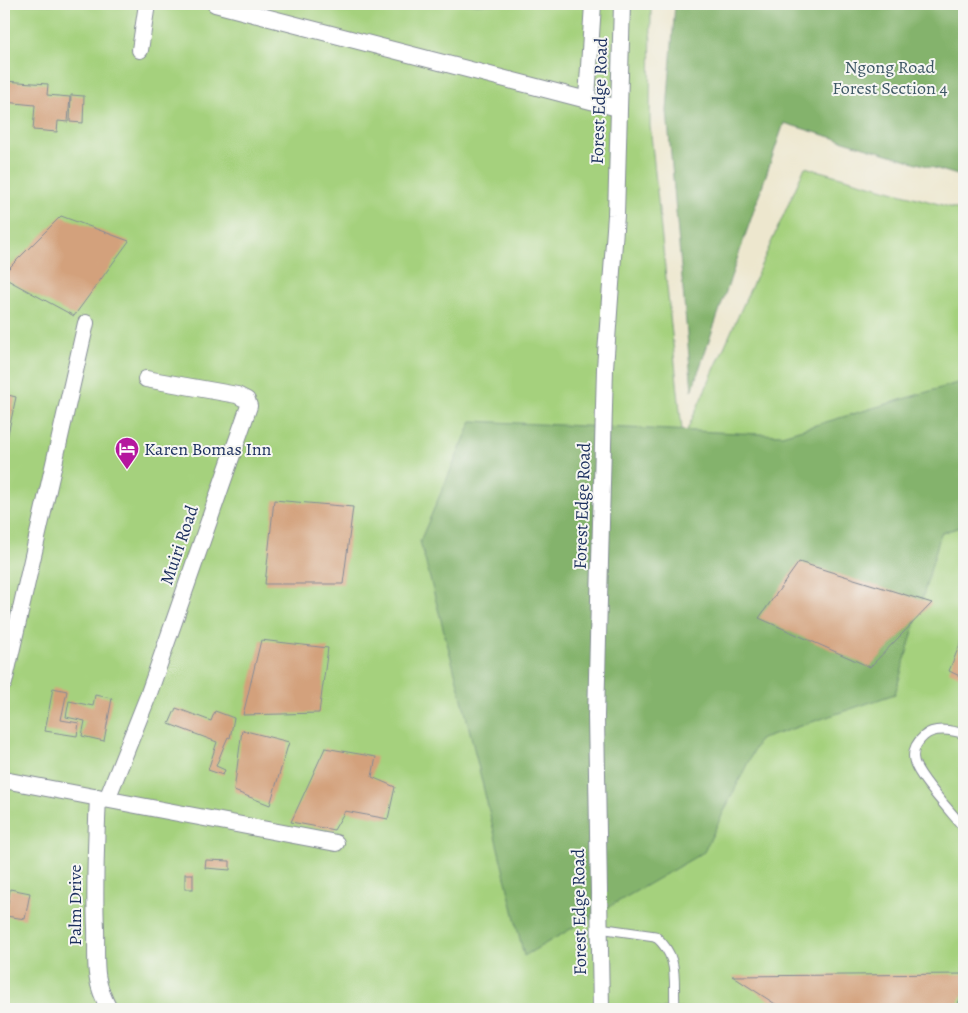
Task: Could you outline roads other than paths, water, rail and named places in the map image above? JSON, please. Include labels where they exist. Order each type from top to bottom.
[{"type":"street","points":[[140,50],[147,4]]},
{"type":"street","points":[[215,4],[587,98],[618,108]]},
{"type":"street","points":[[587,98],[593,4]]},
{"type":"street","name":"Forest Edge Road","points":[[601,1009],[596,716],[606,368],[616,215],[622,4]]},
{"type":"street","points":[[4,683],[86,323]]},
{"type":"street","name":"Muiri Road","points":[[102,798],[151,687],[249,406],[247,400],[237,395],[146,379]]},
{"type":"street","points":[[4,780],[336,843]]},
{"type":"street","name":"Palm Drive","points":[[102,798],[94,900],[95,971],[102,996],[109,1009]]},
{"type":"lane","points":[[964,734],[938,730],[927,734],[918,742],[914,754],[917,770],[964,828]]},
{"type":"lane","points":[[600,928],[655,936],[664,945],[673,958],[675,1009]]},
{"type":"place","name":"Karen Bomas Inn","points":[[127,470]]},
{"type":"park label","name":"Ngong Road Forest Section 4","points":[[890,77]]}]
